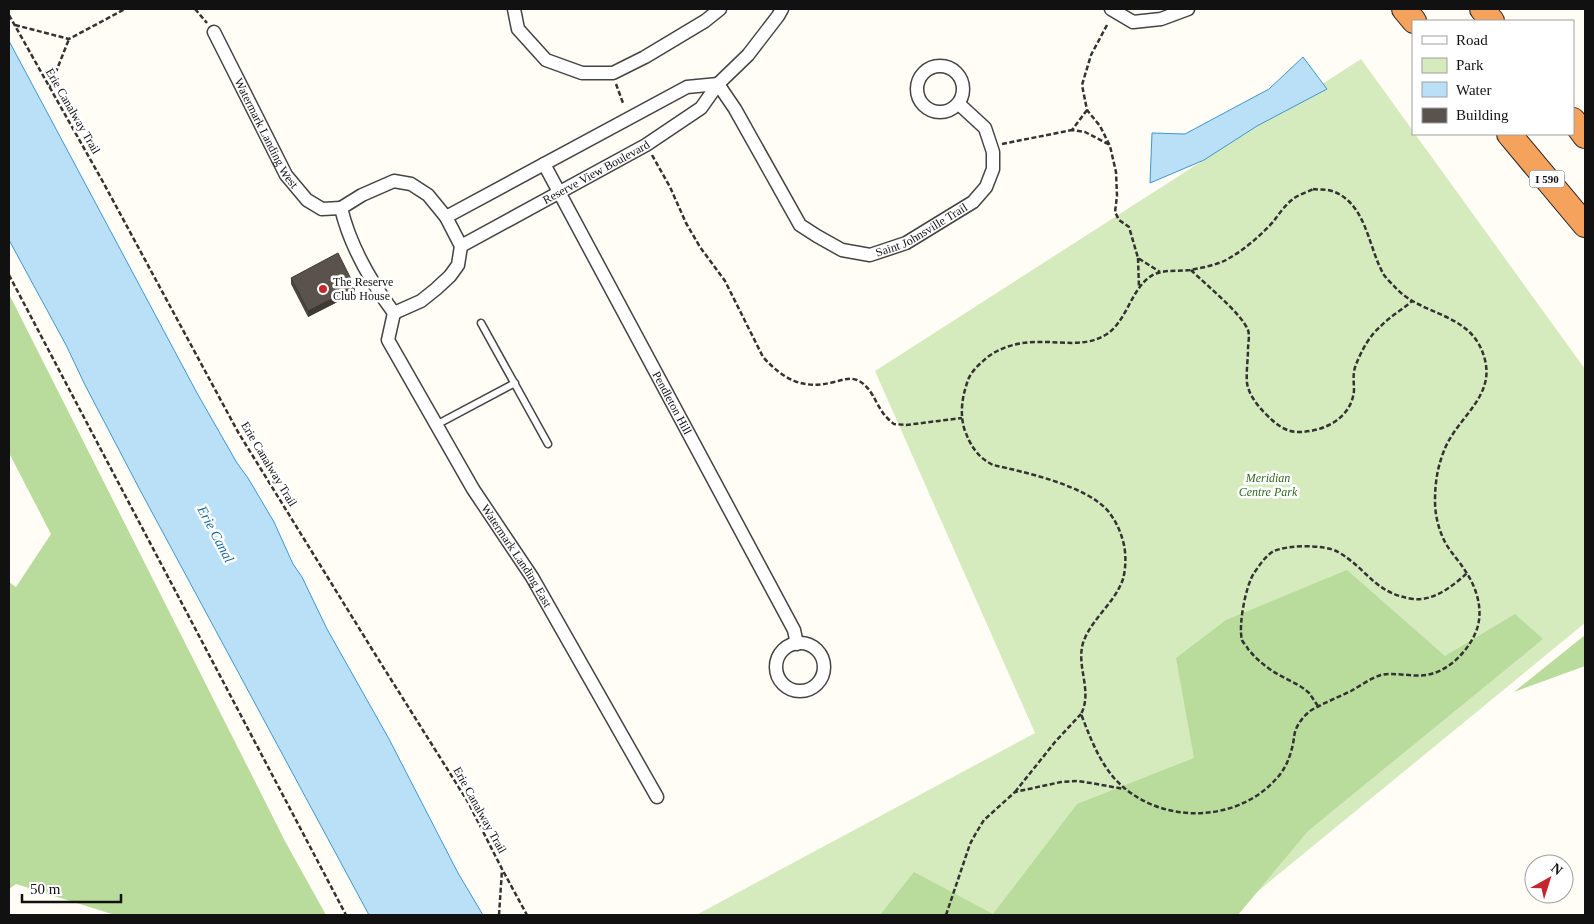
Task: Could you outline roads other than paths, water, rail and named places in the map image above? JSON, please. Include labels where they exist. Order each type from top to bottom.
[{"type":"highway","points":[[1404,9],[1413,20]]},
{"type":"highway","points":[[1482,9],[1491,20]]},
{"type":"highway","points":[[1574,121],[1585,136]]},
{"type":"highway","name":"I 590","points":[[1510,135],[1585,225]]},
{"type":"street","points":[[514,9],[518,30],[546,60],[582,73],[613,73],[705,21],[720,9]]},
{"type":"street","name":"Reserve View Boulevard","points":[[461,246],[646,145],[701,108],[718,84],[748,56],[782,9]]},
{"type":"street","points":[[1111,9],[1133,22],[1161,19],[1188,9]]},
{"type":"street","name":"Watermark Landing West","points":[[214,32],[286,175],[307,200],[322,209],[341,208]]},
{"type":"street","points":[[446,217],[687,87],[718,84]]},
{"type":"street","name":"Saint Johnsville Trail","points":[[718,84],[735,109],[800,225],[842,250],[870,255],[906,243],[973,202],[986,187],[993,170],[993,152],[985,128],[958,104]]},
{"type":"street","name":"Pendleton Hill","points":[[544,164],[794,630],[797,644]]},
{"type":"street","points":[[394,182],[411,184],[428,195],[446,217],[461,246],[458,265],[450,276],[421,301],[394,313],[375,288],[345,227],[341,208],[362,195],[394,182]]},
{"type":"street","name":"Watermark Landing East","points":[[394,313],[388,340],[473,489],[532,577],[657,797]]},
{"type":"lane","points":[[481,323],[548,444]]},
{"type":"lane","points":[[436,425],[514,383]]},
{"type":"water","name":"Erie Canal","points":[[9,41],[197,393],[237,463],[274,522],[293,564],[302,577],[327,629],[389,739],[458,873],[483,915],[369,915],[140,490],[66,345],[9,240]]},
{"type":"water","points":[[1303,57],[1327,89],[1257,126],[1204,160],[1150,183],[1152,133],[1185,134],[1269,89]]},
{"type":"place","name":"The Reserve Club House","points":[[323,289]]},
{"type":"park label","name":"Meridian Centre Park","points":[[1268,485]]}]
